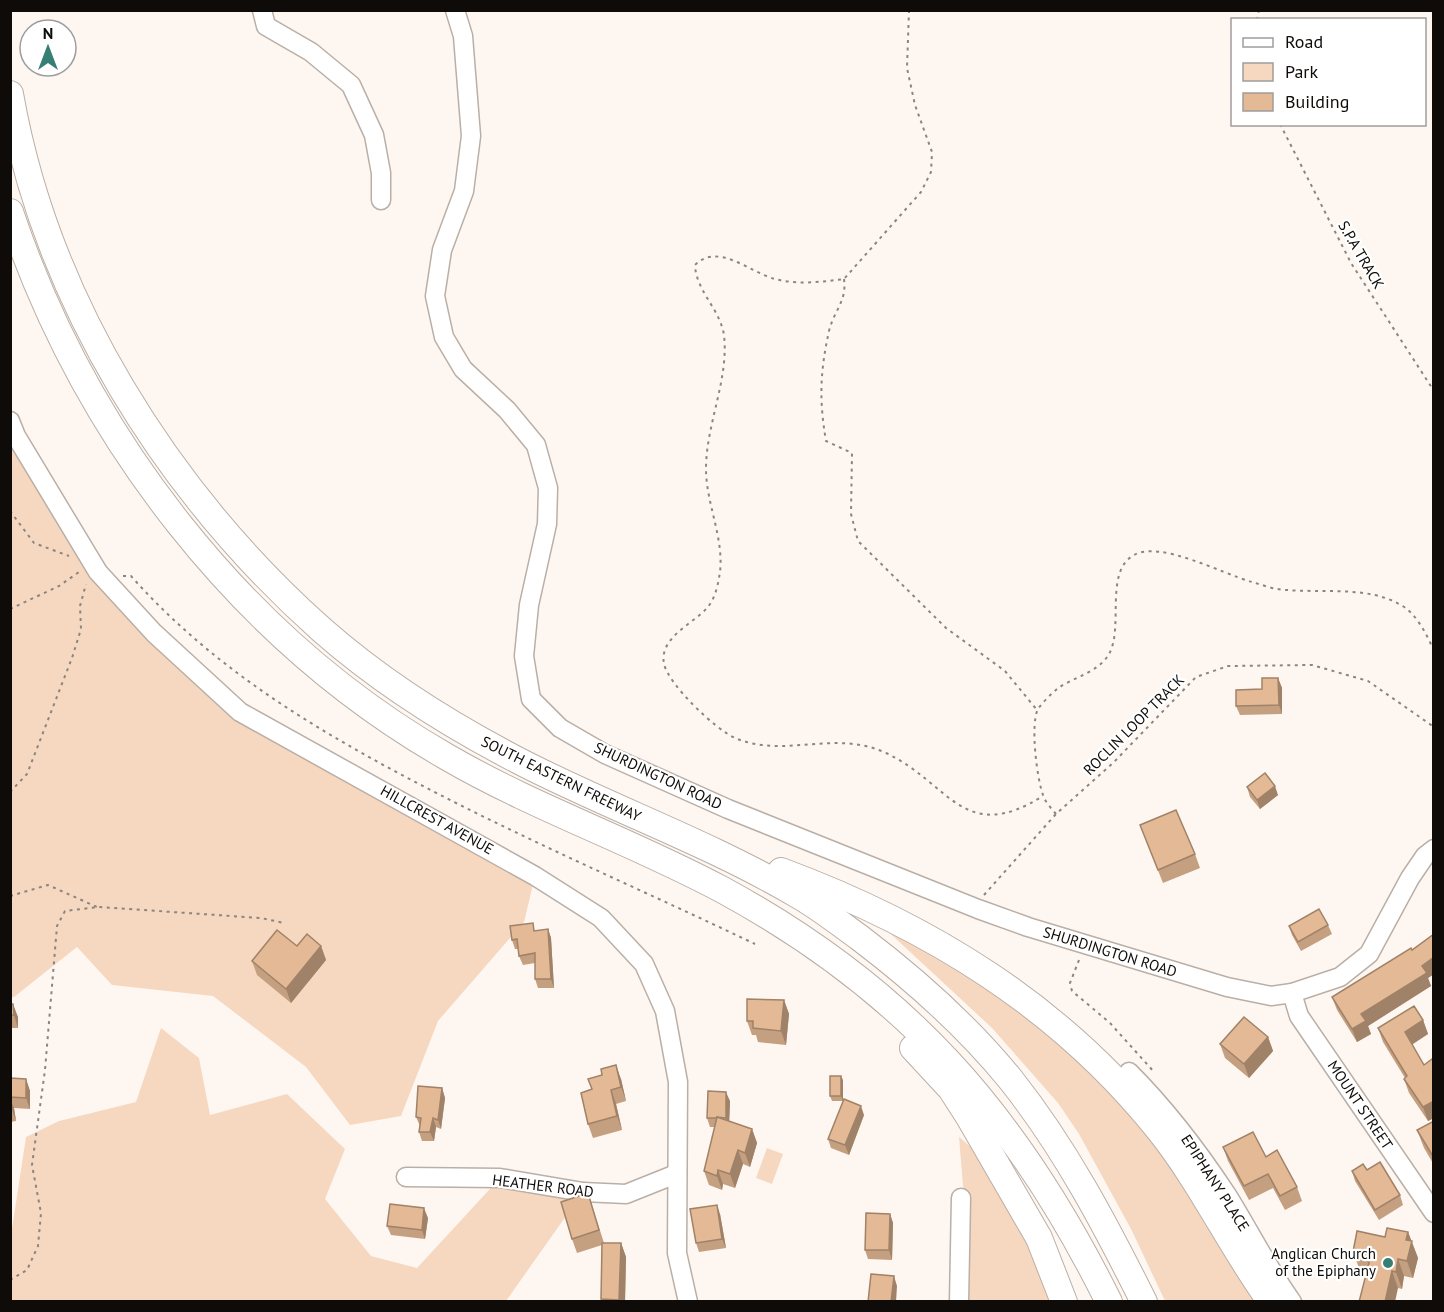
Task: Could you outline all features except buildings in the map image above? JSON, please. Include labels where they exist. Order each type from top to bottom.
[{"type":"highway","name":"SOUTH EASTERN FREEWAY","points":[[10,94],[31,179],[55,250],[88,323],[124,393],[168,459],[215,520],[266,577],[324,632],[384,678],[450,722],[519,762],[729,858],[799,895],[921,988],[1011,1080],[1056,1141],[1098,1211],[1144,1302]]},
{"type":"highway","name":"SOUTH EASTERN FREEWAY","points":[[10,212],[53,323],[88,390],[128,456],[174,518],[231,586],[300,650],[379,714],[445,756],[579,824],[651,854],[720,889],[788,927],[850,971],[908,1019],[964,1076],[1013,1138],[1054,1201],[1109,1302]]},
{"type":"highway","points":[[660,826],[808,881],[916,931],[976,964],[1055,1022],[1117,1080],[1159,1130],[1271,1302]]},
{"type":"highway","points":[[720,889],[896,1030],[951,1089],[1039,1238],[1064,1302]]},
{"type":"street","points":[[262,10],[266,27],[311,52],[351,85],[374,135],[381,173],[381,200]]},
{"type":"street","name":"SHURDINGTON ROAD","points":[[455,10],[463,36],[471,136],[464,191],[442,250],[435,296],[444,337],[462,369],[507,410],[536,445],[548,488],[547,524],[529,605],[524,656],[531,699],[560,728],[605,754],[728,809],[978,909],[1028,927],[1227,987],[1271,996],[1292,993],[1340,977],[1369,954],[1410,878],[1425,856],[1434,849]]},
{"type":"street","name":"HILLCREST AVENUE","points":[[10,421],[16,436],[91,564],[154,633],[240,712],[535,876],[601,918],[644,964],[665,1011],[678,1082],[677,1253],[688,1302]]},
{"type":"street","name":"MOUNT STREET","points":[[1292,993],[1299,1016],[1434,1213]]},
{"type":"street","name":"EPIPHANY PLACE","points":[[1129,1072],[1156,1099],[1227,1195],[1263,1258],[1292,1302]]},
{"type":"street","name":"HEATHER ROAD","points":[[406,1177],[500,1178],[583,1192],[626,1194],[676,1174]]},
{"type":"street","points":[[959,1302],[961,1198]]},
{"type":"path","points":[[909,10],[907,68],[915,105],[932,152],[931,172],[921,192],[844,279],[805,283],[775,279],[714,255],[703,257],[695,265],[695,277],[723,332],[724,359],[706,468],[720,569],[717,589],[707,608],[675,634],[665,649],[664,662],[668,674],[715,726],[735,738],[764,746],[783,748],[839,742],[881,751],[903,761],[963,809],[981,816],[998,815],[1043,796]]},
{"type":"path","name":"S.P.A TRACK","points":[[1281,126],[1351,263],[1434,391]]},
{"type":"path","points":[[844,279],[846,294],[830,327],[819,400],[826,441],[852,453],[851,514],[858,541],[946,628],[1005,671],[1037,710]]},
{"type":"path","points":[[10,511],[34,543],[91,564]]},
{"type":"path","points":[[1056,814],[1043,796],[1038,771],[1035,732],[1037,710],[1056,690],[1092,670],[1109,654],[1114,634],[1119,573],[1133,555],[1152,551],[1174,555],[1232,576],[1284,590],[1374,596],[1399,604],[1414,616],[1434,651]]},
{"type":"path","points":[[10,609],[59,586],[91,564]]},
{"type":"path","points":[[10,792],[27,774],[72,658],[81,629],[80,606],[91,564]]},
{"type":"path","points":[[107,583],[121,576],[131,576],[157,605],[233,670],[307,722],[393,771],[525,837],[755,944]]},
{"type":"path","name":"ROCLIN LOOP TRACK","points":[[978,909],[985,891],[1056,814],[1114,762],[1196,677],[1228,666],[1312,664],[1368,681],[1434,727]]},
{"type":"path","points":[[10,896],[48,885],[98,908]]},
{"type":"path","points":[[10,1280],[27,1270],[38,1246],[40,1213],[32,1165],[45,1070],[57,926],[65,911],[98,908],[261,918],[284,922]]},
{"type":"path","points":[[1086,944],[1070,987],[1145,1060],[1162,1086],[1162,1092],[1156,1099]]},
{"type":"green space","points":[[10,421],[98,572],[240,712],[535,876],[524,922],[438,1021],[401,1116],[350,1125],[306,1067],[213,996],[112,985],[77,947],[14,997],[11,997]]},
{"type":"green space","points":[[880,924],[902,934],[1064,1039],[1146,1130],[1262,1301],[1165,1301],[1131,1229],[1079,1134],[1058,1103],[992,1028]]},
{"type":"green space","points":[[161,1028],[199,1058],[210,1115],[287,1094],[345,1149],[325,1199],[371,1256],[417,1268],[500,1178],[583,1192],[506,1301],[11,1302],[11,1235],[26,1137],[59,1121],[136,1102]]},
{"type":"green space","points":[[959,1137],[971,1147],[1022,1226],[1053,1301],[965,1301],[964,1198]]},
{"type":"green space","points":[[767,1148],[783,1154],[772,1184],[756,1178]]},
{"type":"place","name":"Anglican Church of the Epiphany","points":[[1388,1263]]}]
